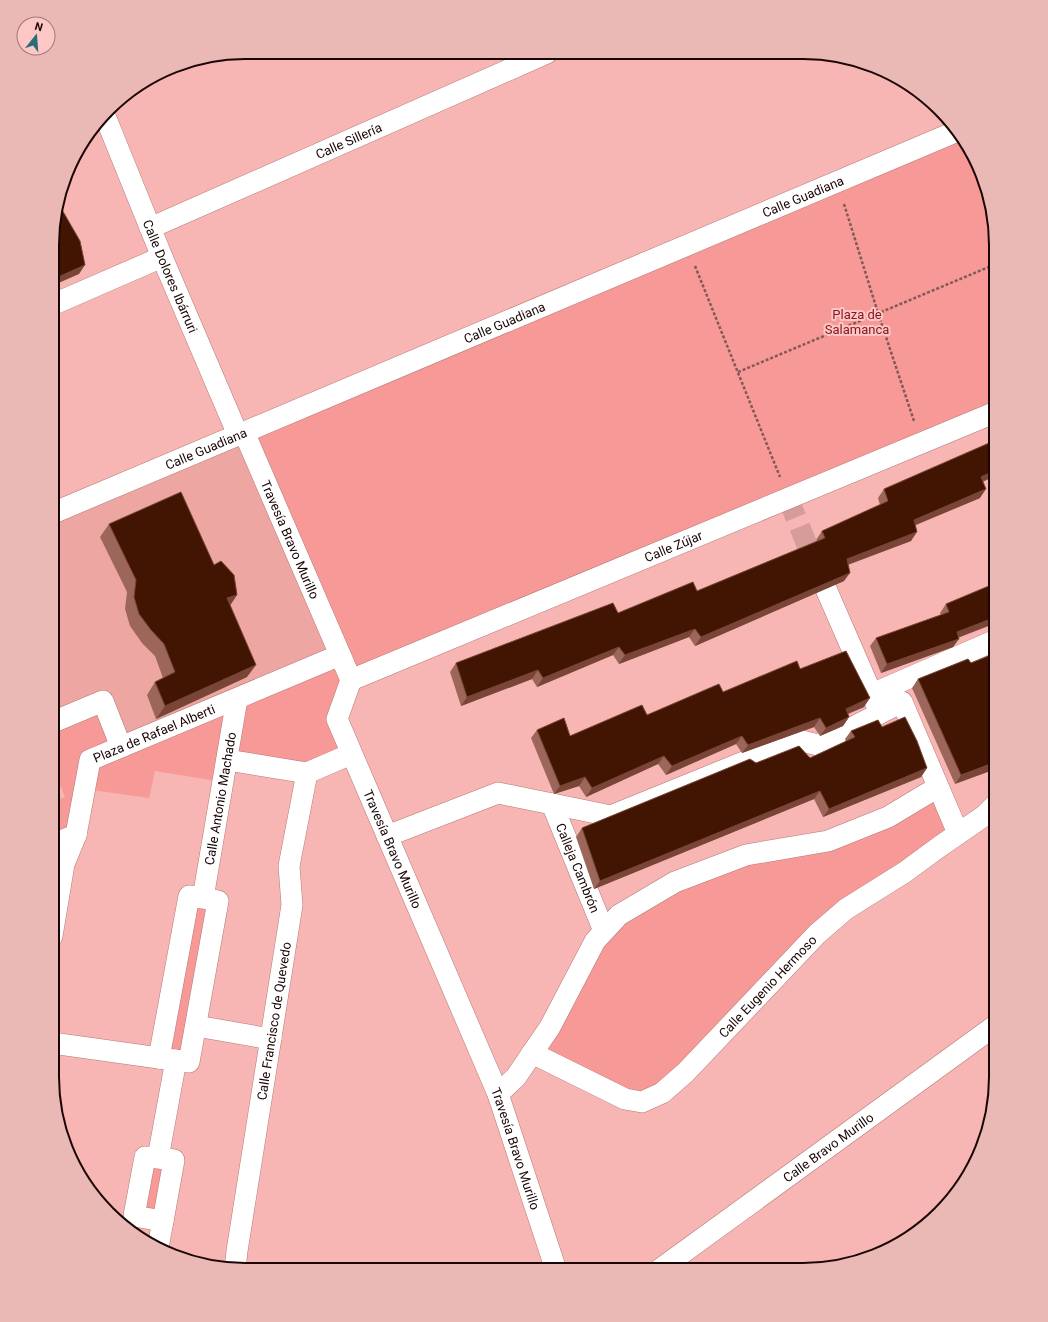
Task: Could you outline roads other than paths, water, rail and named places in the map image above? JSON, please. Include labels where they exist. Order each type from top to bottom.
[{"type":"street","name":"Calle Sillería","points":[[150,228],[533,59]]},
{"type":"street","name":"Calle Dolores Ibárruri","points":[[107,120],[162,257],[241,434]]},
{"type":"street","name":"Calle Guadiana","points":[[59,510],[952,133]]},
{"type":"street","points":[[59,302],[162,257]]},
{"type":"street","name":"Calle Zújar","points":[[350,680],[989,415]]},
{"type":"street","name":"Travesía Bravo Murillo","points":[[241,434],[350,680],[336,719],[498,1094],[554,1263]]},
{"type":"street","points":[[826,589],[880,713]]},
{"type":"street","points":[[872,694],[989,643]]},
{"type":"street","name":"Plaza de Rafael Alberti","points":[[59,894],[64,864],[76,835],[90,760],[340,656]]},
{"type":"street","name":"Calle Antonio Machado","points":[[203,898],[237,698]]},
{"type":"street","points":[[59,719],[103,701],[121,747]]},
{"type":"street","points":[[387,836],[498,793],[611,816],[798,740],[818,745],[902,702],[958,833]]},
{"type":"street","points":[[227,760],[307,773],[351,754]]},
{"type":"street","name":"Calle Francisco de Quevedo","points":[[236,1263],[292,905],[289,866],[307,773]]},
{"type":"street","points":[[498,1094],[516,1077],[550,1027],[595,941],[619,915],[676,882],[746,856],[828,841],[888,817],[938,787]]},
{"type":"street","name":"Calleja Cambrón","points":[[552,804],[604,931]]},
{"type":"street","name":"Calle Eugenio Hermoso","points":[[532,1053],[625,1099],[642,1102],[662,1093],[686,1072],[817,934],[846,909],[905,872],[989,811]]},
{"type":"street","points":[[59,841],[76,835]]},
{"type":"street","points":[[59,1044],[168,1059],[189,1062],[218,901],[189,896],[168,1059],[158,1158]]},
{"type":"street","points":[[196,1026],[271,1040]]},
{"type":"street","name":"Calle Bravo Murillo","points":[[669,1263],[989,1030]]},
{"type":"street","points":[[159,1242],[163,1221],[174,1160],[145,1156],[134,1216],[163,1221]]},
{"type":"tunnel","points":[[788,498],[818,572]]},
{"type":"park label","name":"Plaza de Salamanca","points":[[857,322]]}]
